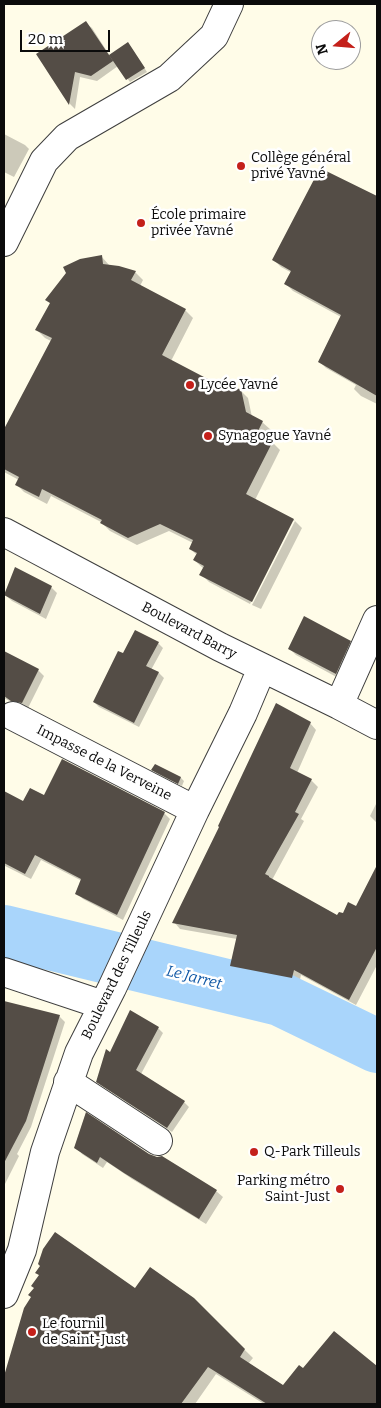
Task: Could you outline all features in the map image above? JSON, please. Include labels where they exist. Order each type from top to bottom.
[{"type":"street","points":[[4,242],[44,162],[67,137],[169,78],[214,36],[229,4]]},
{"type":"street","name":"Boulevard Barry","points":[[4,532],[220,647],[377,725]]},
{"type":"street","points":[[340,705],[377,620]]},
{"type":"street","name":"Boulevard des Tilleuls","points":[[4,1294],[22,1250],[45,1152],[79,1053],[243,713],[262,668]]},
{"type":"street","name":"Impasse de la Verveine","points":[[13,716],[195,810]]},
{"type":"street","points":[[4,972],[107,997]]},
{"type":"street","points":[[68,1082],[158,1141]]},
{"type":"building","points":[[86,21],[113,61],[91,76],[75,72],[69,105],[36,54]]},
{"type":"building","points":[[128,42],[145,68],[126,80],[109,55]]},
{"type":"building","points":[[320,168],[377,196],[377,396],[318,362],[341,315],[284,284],[291,271],[272,260]]},
{"type":"building","points":[[102,255],[103,264],[136,271],[131,280],[186,309],[162,355],[223,387],[241,389],[246,412],[263,421],[257,433],[273,441],[246,494],[294,519],[252,602],[199,575],[204,566],[193,560],[197,553],[189,549],[193,540],[160,524],[128,538],[100,523],[102,520],[42,489],[39,497],[15,485],[19,477],[4,469],[4,429],[52,338],[35,330],[50,303],[45,300],[66,273],[63,267],[80,259]]},
{"type":"building","points":[[15,567],[52,586],[40,614],[4,595]]},
{"type":"building","points":[[304,616],[351,641],[336,674],[288,649]]},
{"type":"building","points":[[135,630],[159,642],[146,666],[159,672],[134,723],[93,702],[118,651],[123,653]]},
{"type":"building","points":[[4,651],[39,669],[22,703],[11,701],[4,696]]},
{"type":"building","points":[[276,703],[311,722],[290,768],[312,779],[295,812],[299,814],[265,874],[337,915],[339,912],[343,913],[348,902],[356,906],[377,865],[377,947],[349,1000],[294,970],[292,978],[230,966],[237,935],[172,923]]},
{"type":"building","points":[[62,759],[165,812],[117,915],[75,894],[81,879],[35,855],[25,874],[4,863],[4,791],[23,801],[30,788],[44,795]]},
{"type":"building","points":[[155,764],[181,777],[178,784],[151,770]]},
{"type":"building","points":[[4,1001],[60,1015],[26,1121],[4,1163]]},
{"type":"building","points":[[130,1010],[159,1027],[136,1070],[185,1101],[167,1128],[96,1082],[106,1049],[110,1052]]},
{"type":"building","points":[[86,1112],[149,1154],[157,1157],[162,1156],[217,1190],[199,1219],[100,1157],[97,1163],[74,1148]]},
{"type":"building","points":[[55,1232],[135,1288],[150,1267],[194,1298],[245,1349],[240,1357],[283,1385],[299,1365],[303,1368],[334,1331],[377,1366],[377,1404],[267,1404],[208,1367],[181,1404],[4,1404],[4,1376],[24,1308],[31,1297],[28,1295],[34,1288],[31,1286],[39,1275],[35,1273],[40,1266],[38,1264],[43,1249]]},
{"type":"waterway","name":"Le Jarret","points":[[4,932],[280,999],[377,1046]]},
{"type":"place","name":"Collège général privé Yavné","points":[[241,166]]},
{"type":"place","name":"École primaire privée Yavné","points":[[141,223]]},
{"type":"place","name":"Lycée Yavné","points":[[190,385]]},
{"type":"place","name":"Synagogue Yavné","points":[[208,436]]},
{"type":"place","name":"Q-Park Tilleuls","points":[[254,1152]]},
{"type":"place","name":"Parking métro Saint-Just","points":[[340,1189]]},
{"type":"place","name":"Le fournil de Saint-Just","points":[[32,1332]]}]
